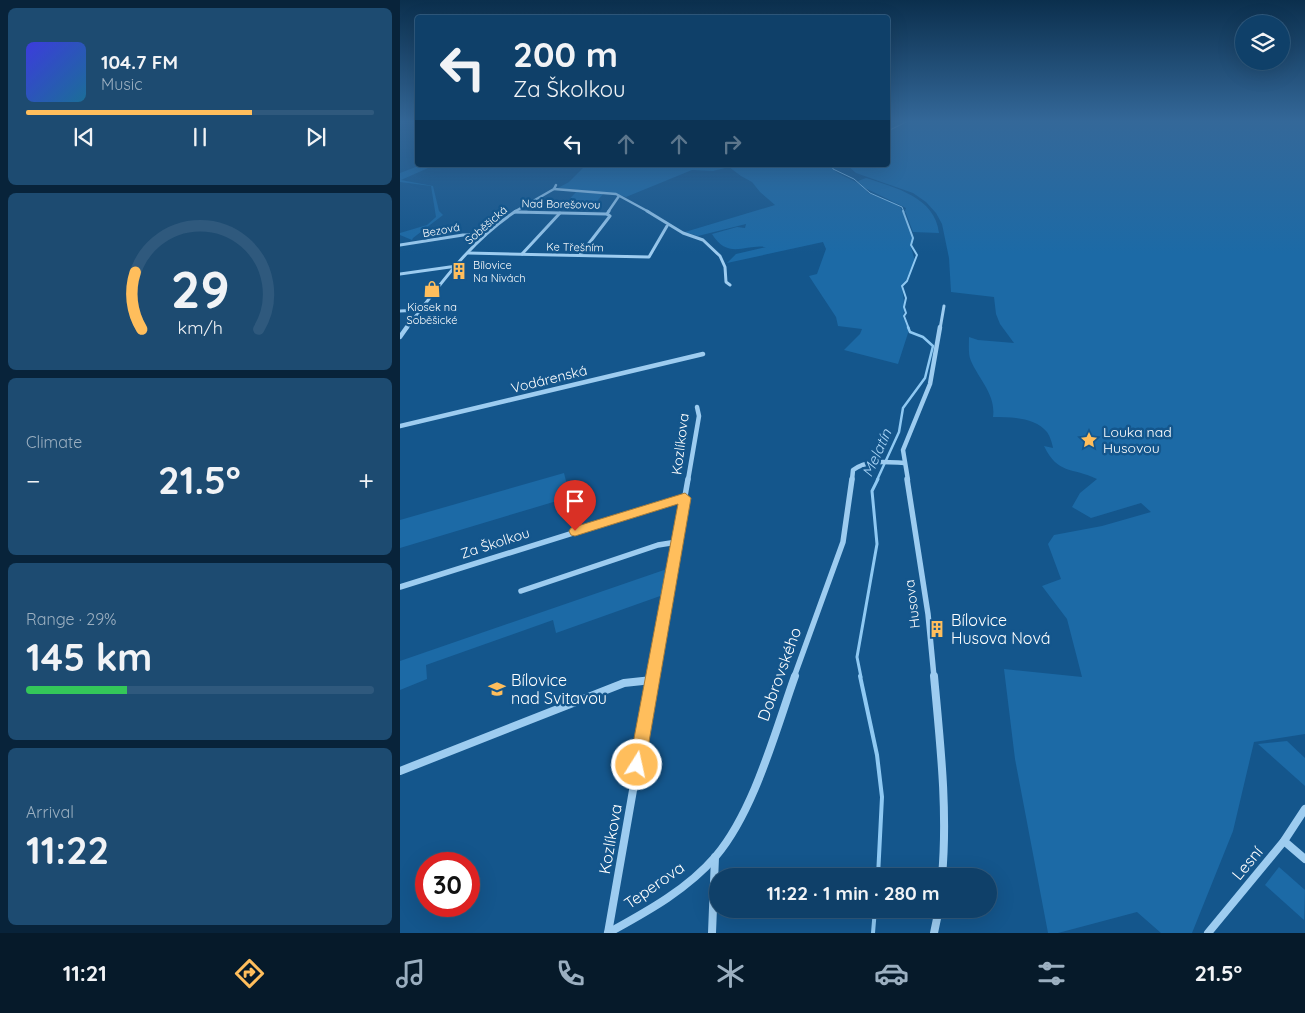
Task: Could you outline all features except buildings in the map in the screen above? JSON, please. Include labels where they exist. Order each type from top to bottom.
[{"type":"street","points":[[556,185],[554,189],[616,194],[632,201],[685,234],[703,240],[720,256],[726,282],[730,285]]},
{"type":"street","name":"Soběšická","points":[[400,337],[456,266],[485,235],[515,212],[554,189]]},
{"type":"street","points":[[580,256],[610,216],[606,214],[619,196]]},
{"type":"street","name":"Nad Borešovou","points":[[515,212],[606,214]]},
{"type":"street","points":[[522,254],[560,213]]},
{"type":"street","name":"Ke Třešním","points":[[468,253],[649,257],[666,228],[673,230]]},
{"type":"street","name":"Bezová","points":[[400,245],[463,235],[485,235]]},
{"type":"street","points":[[400,274],[440,266],[456,266]]},
{"type":"street","name":"Husova","points":[[943,868],[942,763],[928,614],[903,450],[930,384],[944,306]]},
{"type":"street","points":[[400,311],[420,310]]},
{"type":"street","name":"Vodárenská","points":[[400,426],[704,354]]},
{"type":"street","name":"Kozlíkova","points":[[608,933],[699,416],[697,407]]},
{"type":"street","name":"Dobrovského","points":[[715,857],[732,832],[761,768],[837,560],[847,524],[853,470],[863,465],[890,462],[904,463]]},
{"type":"street","name":"Za Školkou","points":[[400,587],[685,498]]},
{"type":"street","points":[[521,592],[658,545],[677,542]]},
{"type":"street","points":[[400,771],[624,683],[652,680]]},
{"type":"street","name":"Lesní","points":[[1208,933],[1284,842],[1305,809]]},
{"type":"street","points":[[1284,842],[1305,859]]},
{"type":"street","points":[[712,933],[715,857]]},
{"type":"street","name":"Teperova","points":[[608,933],[671,894],[715,857]]},
{"type":"street","points":[[934,933],[936,918]]},
{"type":"shaded area","points":[[1305,166],[1305,734],[1254,742],[1233,831],[1192,933],[1161,933],[1137,912],[1058,933],[1048,933],[1015,759],[1004,669],[1082,677],[1067,619],[1042,586],[1061,579],[1048,544],[1054,535],[1102,526],[1151,512],[1141,503],[1091,518],[1072,507],[1080,493],[1097,479],[1066,469],[1055,462],[1044,446],[1053,448],[1049,435],[1036,423],[1022,419],[993,417],[990,395],[969,356],[969,337],[978,340],[1014,343],[1000,324],[996,314],[994,297],[951,292],[949,258],[942,224],[936,213],[926,202],[913,193],[856,173],[849,167]]},
{"type":"shaded area","points":[[416,167],[430,167],[401,180],[433,186],[439,211],[443,215],[412,240],[400,235],[400,233],[427,225],[436,217],[431,186],[400,182],[400,173]]},
{"type":"shaded area","points":[[584,167],[729,167],[713,171],[692,170],[626,197],[616,194],[558,188],[569,182]]},
{"type":"shaded area","points":[[729,167],[832,167],[860,185],[868,193],[895,203],[901,208],[913,238],[910,244],[915,261],[901,286],[904,301],[903,317],[909,330],[898,364],[844,350],[860,334],[862,329],[838,326],[836,317],[809,276],[817,274],[826,249],[823,242],[727,263],[736,254],[766,247],[731,249],[724,247],[712,234],[737,227],[745,228],[746,224],[698,236],[685,232],[775,205],[752,182]]},
{"type":"shaded area","points":[[866,178],[901,190],[922,202],[936,221],[939,233],[913,232],[905,211],[906,208],[863,187],[858,181]]},
{"type":"shaded area","points":[[576,192],[603,194],[593,206],[556,204],[566,203]]},
{"type":"shaded area","points":[[564,473],[570,497],[400,548],[400,520]]},
{"type":"shaded area","points":[[667,569],[663,595],[556,633],[553,620],[426,665],[427,679],[400,690],[400,661]]},
{"type":"shaded area","points":[[1287,741],[1305,758],[1305,786],[1258,744]]},
{"type":"shaded area","points":[[1279,867],[1305,890],[1304,920],[1265,885]]},
{"type":"waterway","name":"Melatín","points":[[832,167],[833,169],[854,179],[870,193],[902,207],[904,212]]},
{"type":"waterway","name":"Melatín","points":[[903,211],[913,238],[911,245],[917,255],[907,281],[902,286],[906,298],[904,307],[906,313],[904,316],[909,329]]},
{"type":"waterway","name":"Melatín","points":[[877,480],[899,432],[903,408],[925,378],[933,346],[923,337],[910,332],[908,327]]},
{"type":"waterway","name":"Melatín","points":[[861,677],[857,657],[877,544],[872,491],[878,479]]},
{"type":"waterway","name":"Melatín","points":[[860,676],[877,755],[882,797],[878,868]]},
{"type":"waterway","name":"Melatín","points":[[873,933],[874,918]]},
{"type":"place","name":"Bílovice Na Nivách","points":[[459,271]]},
{"type":"place","name":"Kiosek na Soběšické","points":[[432,289]]},
{"type":"place","name":"Louka nad Husovou","points":[[1089,440]]},
{"type":"place","name":"Bílovice Husova Nová","points":[[937,629]]},
{"type":"place","name":"Bílovice nad Svitavou","points":[[497,689]]},
{"type":"route","points":[[575,531],[685,498],[637,765]]}]
